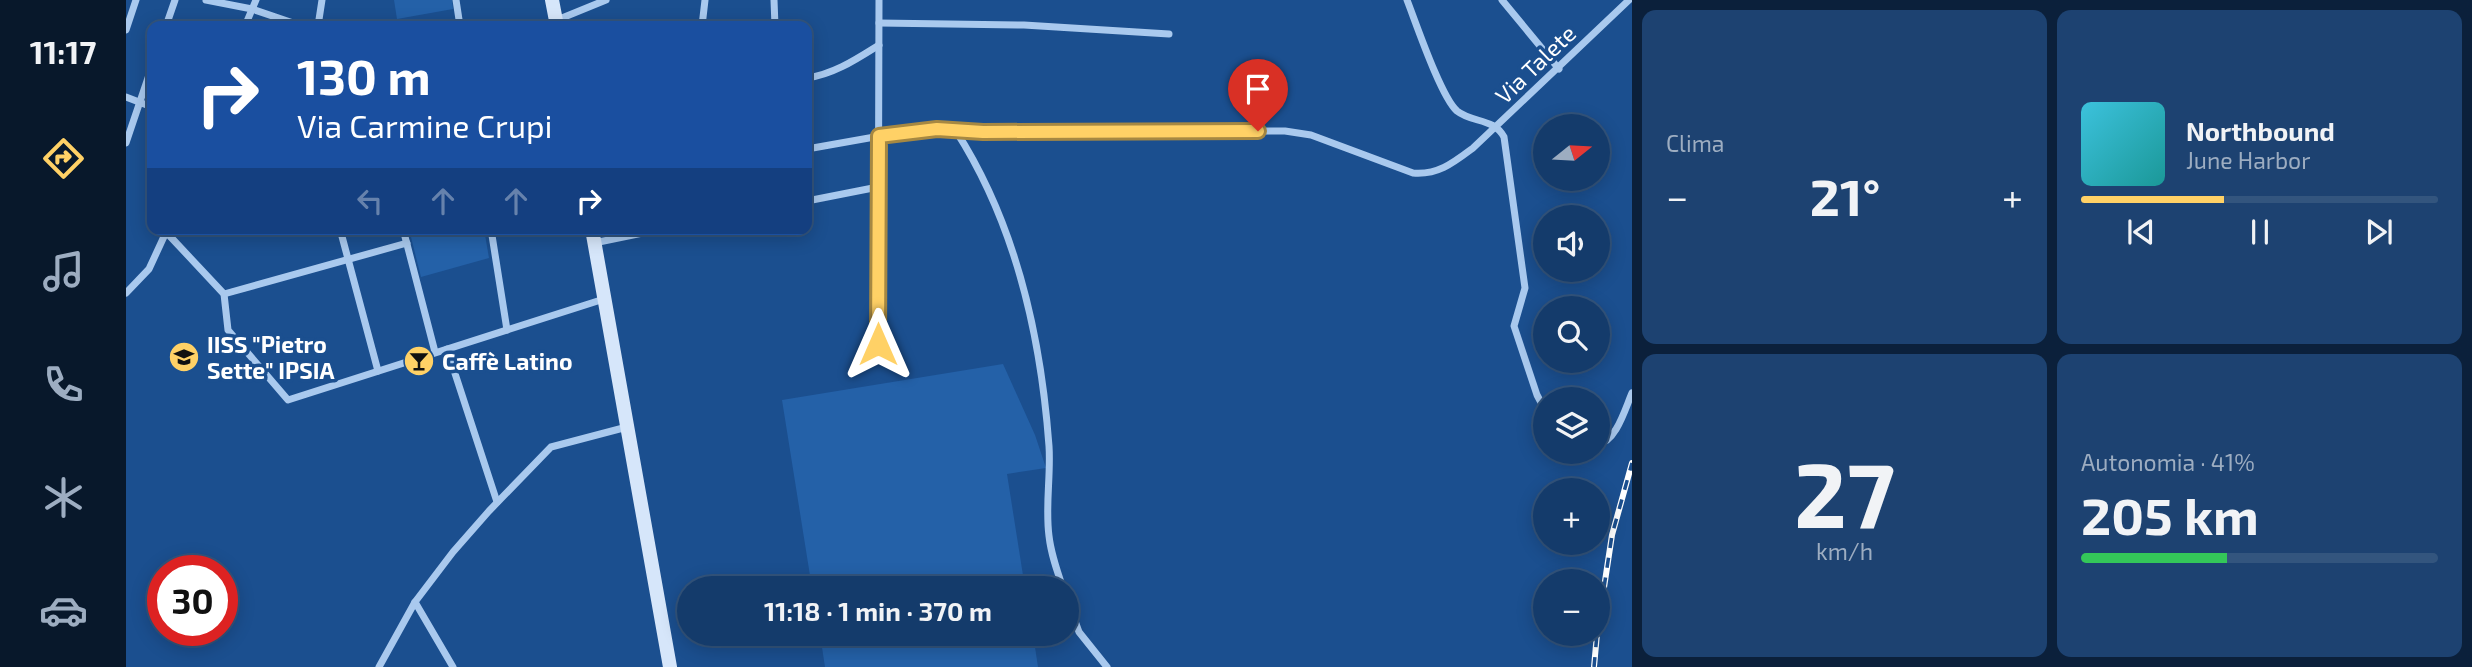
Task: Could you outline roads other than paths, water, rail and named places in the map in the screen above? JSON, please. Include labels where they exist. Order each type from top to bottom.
[{"type":"main road","points":[[552,0],[556,21]]},
{"type":"main road","points":[[593,236],[670,667]]},
{"type":"street","points":[[126,30],[136,0]]},
{"type":"street","points":[[168,21],[175,0]]},
{"type":"street","points":[[206,0],[252,9],[287,21]]},
{"type":"street","points":[[247,21],[256,0]]},
{"type":"street","points":[[319,21],[322,0]]},
{"type":"street","points":[[456,0],[459,21]]},
{"type":"street","points":[[560,21],[606,0]]},
{"type":"street","points":[[703,21],[705,0]]},
{"type":"street","points":[[774,0],[775,21]]},
{"type":"street","points":[[878,344],[879,0]]},
{"type":"street","points":[[1407,0],[1444,89],[1456,110],[1497,127],[1504,137],[1525,288],[1514,326],[1534,387]]},
{"type":"street","points":[[1502,0],[1559,69]]},
{"type":"street","name":"Via Talete","points":[[812,148],[914,130],[1298,132],[1413,173],[1426,174],[1453,163],[1497,127],[1629,0]]},
{"type":"street","points":[[879,23],[1024,24],[1169,34]]},
{"type":"street","points":[[812,77],[842,68],[879,45]]},
{"type":"street","points":[[126,143],[147,81]]},
{"type":"street","points":[[126,97],[147,105]]},
{"type":"street","points":[[956,131],[988,192],[1004,233],[1035,337],[1049,444],[1049,537],[1060,576]]},
{"type":"street","points":[[812,200],[878,187]]},
{"type":"street","points":[[126,293],[149,269],[165,235]]},
{"type":"street","points":[[171,235],[224,294],[228,330],[288,400],[604,298]]},
{"type":"street","points":[[342,235],[378,371]]},
{"type":"street","points":[[405,235],[435,352]]},
{"type":"street","points":[[492,235],[507,330]]},
{"type":"street","points":[[224,294],[407,243]]},
{"type":"street","points":[[447,349],[497,502]]},
{"type":"street","points":[[1610,438],[1632,393]]},
{"type":"street","points":[[379,667],[415,602],[453,552],[551,447],[627,428]]},
{"type":"street","points":[[415,602],[453,667]]},
{"type":"street","points":[[1079,630],[1107,667]]},
{"type":"railway","points":[[1607,569],[1612,535],[1632,463]]},
{"type":"railway","points":[[1594,667],[1596,646]]},
{"type":"place","name":"IISS \"Pietro Sette\" IPSIA","points":[[184,357]]},
{"type":"place","name":"Caffè Latino","points":[[419,361]]}]
